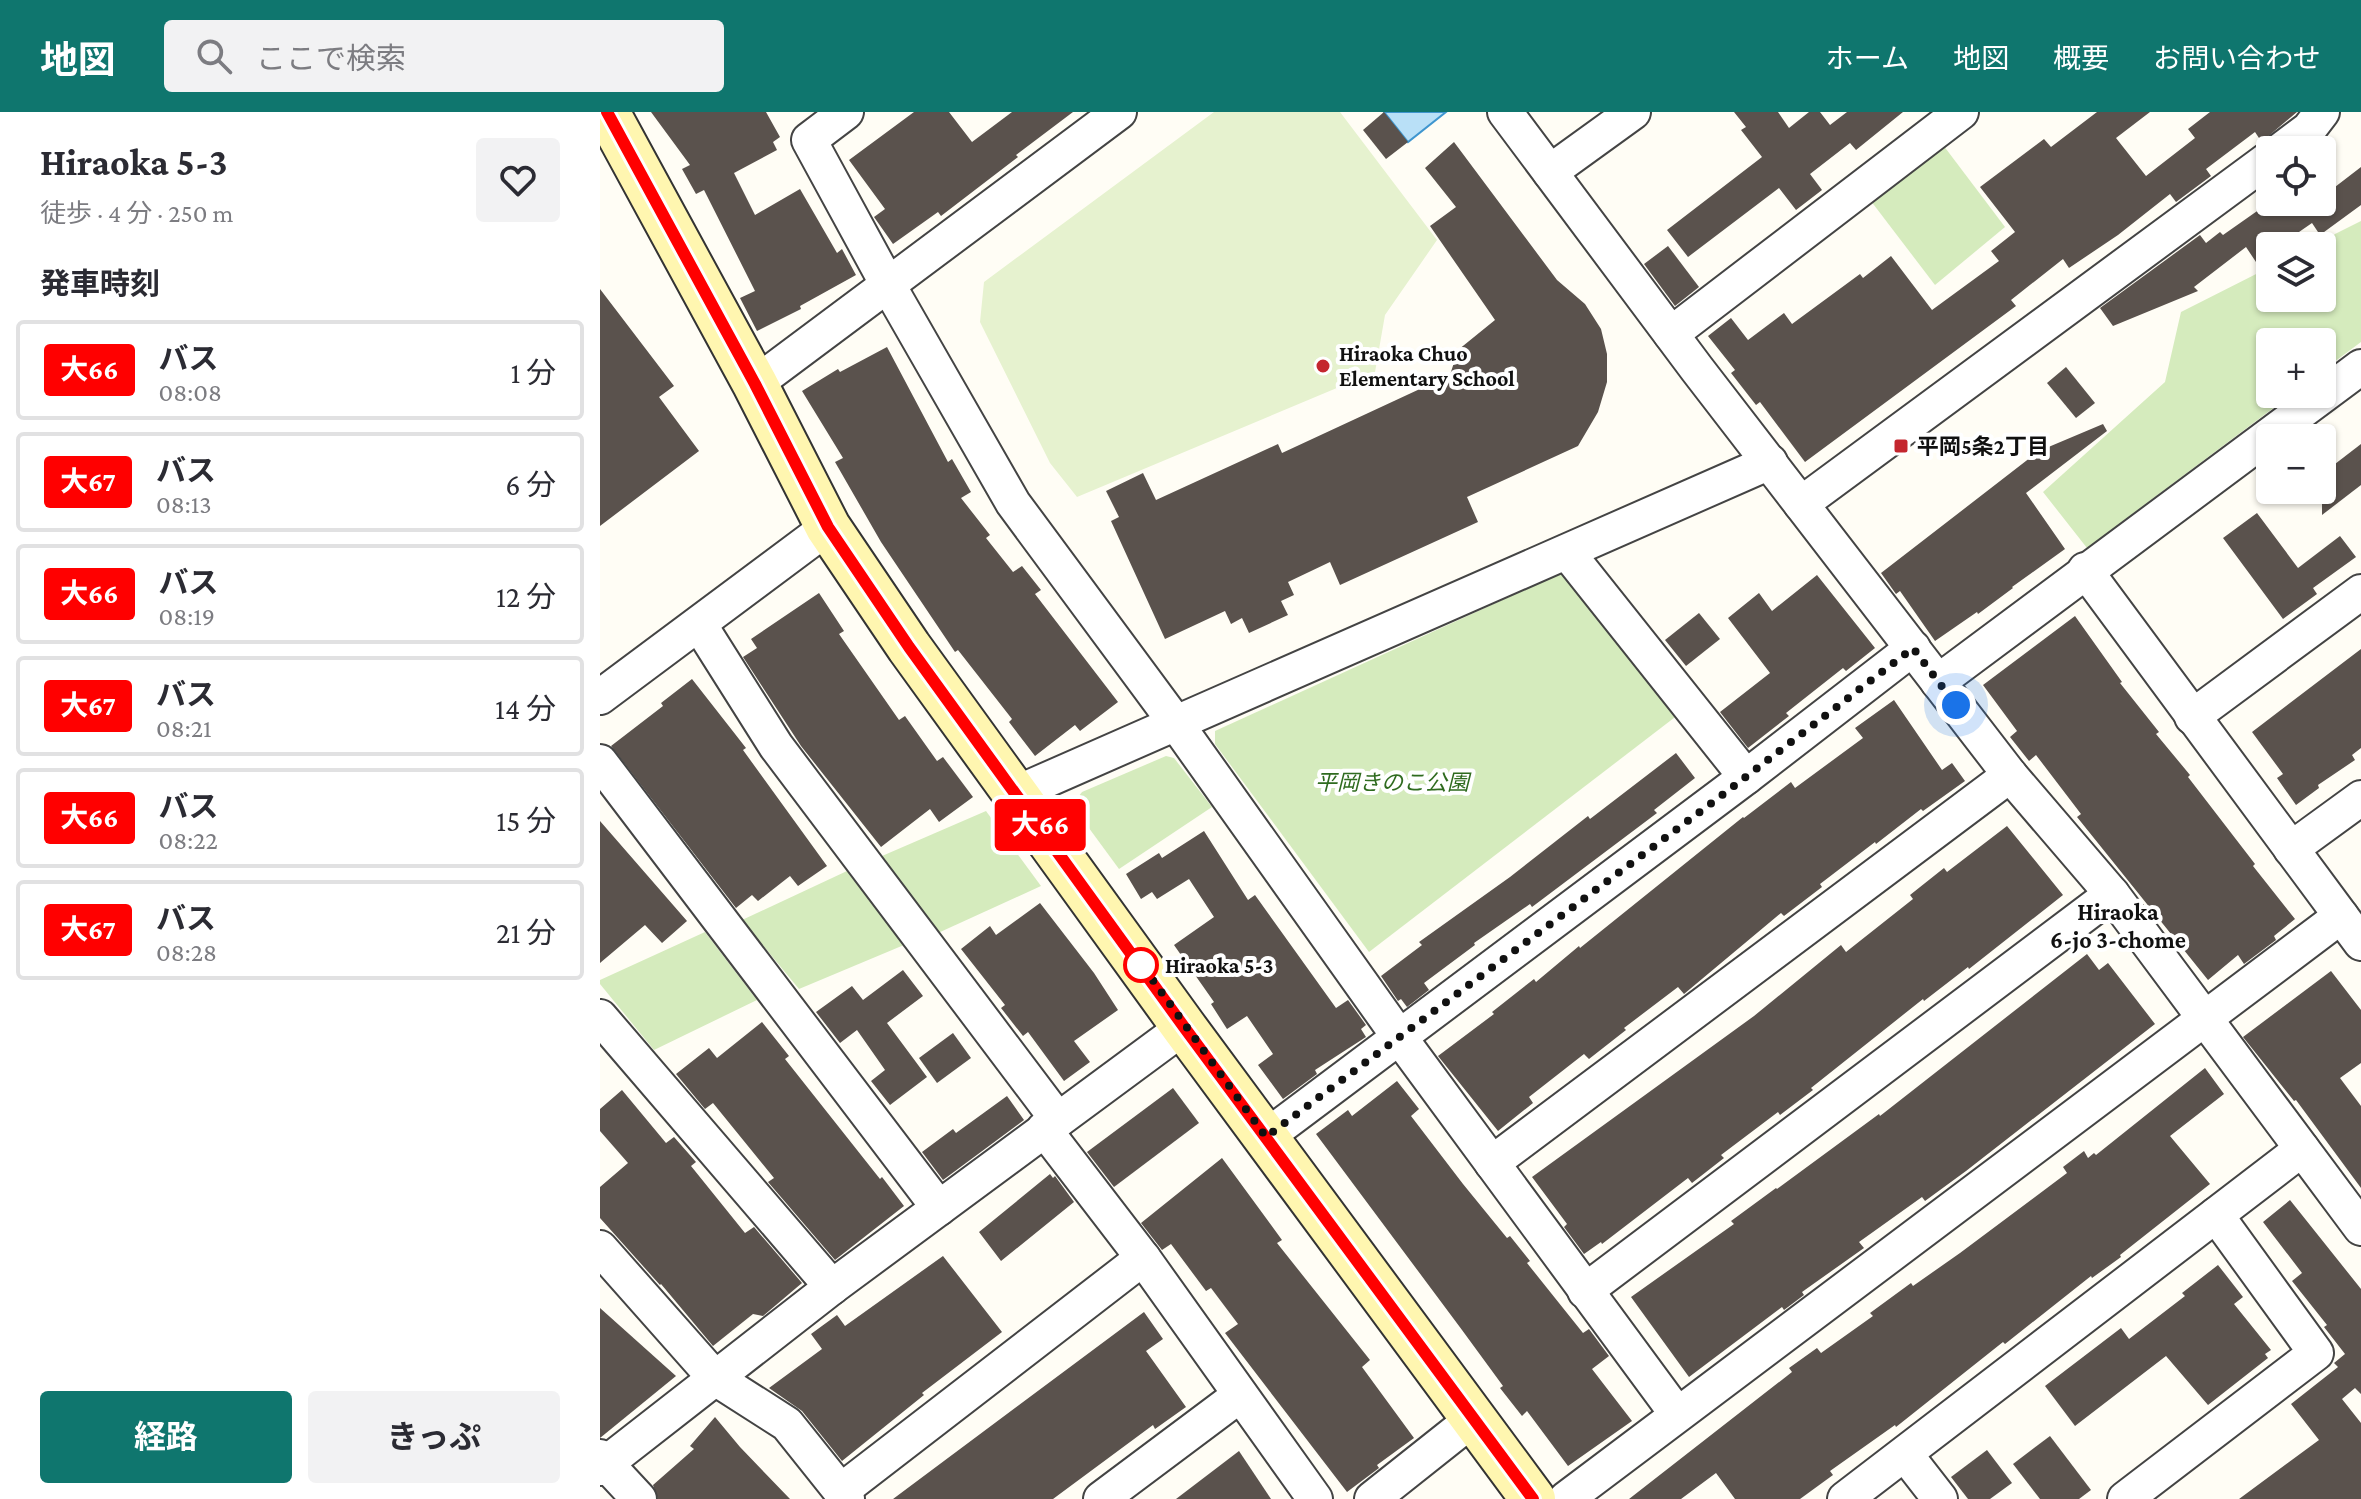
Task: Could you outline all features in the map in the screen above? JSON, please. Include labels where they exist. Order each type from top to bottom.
[{"type":"street","points":[[607,112],[755,384],[828,527],[909,647],[1184,1027],[1533,1499]]},
{"type":"street","points":[[846,112],[809,140],[1013,503],[1677,1414]]},
{"type":"street","points":[[755,384],[1119,112]]},
{"type":"street","points":[[1505,112],[1671,334],[2010,775],[2112,894],[2208,1019],[2361,1228]]},
{"type":"street","points":[[1550,172],[1633,112]]},
{"type":"street","points":[[1671,334],[1961,112]]},
{"type":"street","points":[[2300,136],[2322,112]]},
{"type":"street","points":[[1801,504],[2256,168]]},
{"type":"street","points":[[1938,682],[2361,367]]},
{"type":"street","points":[[1017,793],[1770,462]]},
{"type":"street","points":[[600,697],[828,527]]},
{"type":"street","points":[[1567,552],[1746,777]]},
{"type":"street","points":[[1566,1499],[2208,1019],[2351,929],[2085,570]]},
{"type":"street","points":[[2192,717],[2361,592]]},
{"type":"street","points":[[699,624],[776,746],[1051,1125],[1315,1499]]},
{"type":"street","points":[[1266,1137],[1913,648]]},
{"type":"street","points":[[600,762],[939,1208]]},
{"type":"street","points":[[1492,1163],[2010,775]]},
{"type":"street","points":[[2291,849],[2361,798]]},
{"type":"street","points":[[1585,1291],[2112,894]]},
{"type":"street","points":[[600,1017],[832,1287]]},
{"type":"street","points":[[639,1499],[602,1463],[832,1287],[1184,1027]]},
{"type":"street","points":[[1845,1499],[2302,1149]]},
{"type":"street","points":[[2125,1499],[2316,1353],[2216,1215]]},
{"type":"street","points":[[600,1248],[715,1378],[787,1424],[844,1495],[1143,1258]]},
{"type":"street","points":[[1101,1499],[1240,1395]]},
{"type":"street","points":[[1372,1499],[1474,1418]]},
{"type":"street","points":[[1905,1454],[1940,1499]]},
{"type":"green space","points":[[1214,112],[1340,112],[1437,240],[1385,315],[1375,372],[1077,497],[1050,463],[980,322],[984,282]]},
{"type":"green space","points":[[1934,133],[2005,227],[1935,285],[1861,188]]},
{"type":"green space","points":[[2361,221],[2361,342],[2336,361],[2336,328],[2256,328],[2256,408],[2273,408],[2087,548],[2043,492],[2165,382],[2181,312],[2256,274],[2256,312],[2336,312],[2336,234]]},
{"type":"green space","name":"平岡きのこ公園","points":[[1564,572],[1683,711],[1369,952],[1215,744],[1215,731]]},
{"type":"green space","points":[[1166,756],[1174,758],[1212,807],[1119,869],[1072,805],[1082,792]]},
{"type":"green space","points":[[986,811],[1041,886],[938,933],[882,856]]},
{"type":"green space","points":[[847,871],[904,945],[799,989],[742,920]]},
{"type":"green space","points":[[705,932],[757,1000],[654,1050],[600,984],[600,980]]},
{"type":"water","points":[[1384,112],[1446,112],[1408,142]]},
{"type":"building","points":[[651,112],[766,112],[780,137],[773,142],[777,150],[734,173],[755,215],[800,189],[837,253],[842,249],[856,275],[800,306],[801,309],[757,331],[740,298],[755,291],[704,190],[696,194],[682,169],[690,165]]},
{"type":"building","points":[[914,112],[949,112],[972,142],[1012,112],[1073,112],[941,216],[938,212],[893,244],[874,217],[885,209],[849,160]]},
{"type":"building","points":[[1384,112],[1408,142],[1386,159],[1363,130]]},
{"type":"building","points":[[1734,112],[1778,112],[1789,128],[1809,112],[1820,112],[1830,125],[1847,112],[1903,112],[1856,150],[1850,143],[1810,174],[1822,190],[1796,210],[1779,188],[1688,257],[1667,230],[1762,157],[1741,130],[1746,127]]},
{"type":"building","points":[[2097,112],[2150,112],[2116,138],[2146,176],[2195,138],[2188,129],[2210,112],[2297,112],[2269,136],[2258,136],[2255,132],[2206,169],[2211,176],[2176,202],[2170,194],[2069,268],[2063,259],[2011,300],[2016,306],[1805,462],[1760,402],[1756,405],[1731,373],[1735,370],[1708,336],[1731,318],[1748,340],[1784,313],[1792,324],[1860,274],[1863,278],[1891,256],[1932,310],[1999,261],[1991,251],[2015,232],[1980,187],[2044,139],[2051,147]]},
{"type":"building","points":[[1454,142],[1557,280],[1585,304],[1601,329],[1607,354],[1607,382],[1598,412],[1578,446],[1467,497],[1478,522],[1340,585],[1330,562],[1288,582],[1294,595],[1281,601],[1288,615],[1249,633],[1242,618],[1231,624],[1225,611],[1165,639],[1111,521],[1119,517],[1106,491],[1143,473],[1156,500],[1278,444],[1282,453],[1450,375],[1458,350],[1495,320],[1430,226],[1456,207],[1425,168]]},
{"type":"building","points":[[2361,167],[2361,205],[2324,232],[2318,232],[2312,223],[2299,232],[2256,232],[2256,262],[2246,247],[2194,287],[2198,291],[2113,326],[2100,308],[2200,235],[2206,243],[2256,212],[2256,216],[2336,216],[2336,186]]},
{"type":"building","points":[[1668,246],[1699,287],[1675,306],[1644,264]]},
{"type":"building","points":[[600,289],[674,386],[659,397],[699,451],[600,526]]},
{"type":"building","points":[[887,347],[948,462],[952,459],[971,492],[961,498],[990,535],[986,538],[1013,572],[1022,566],[1041,590],[1035,594],[1118,702],[1080,731],[1075,725],[1035,756],[1009,722],[1012,719],[958,650],[955,652],[881,542],[835,462],[843,458],[802,391],[838,369],[840,372]]},
{"type":"building","points":[[2066,367],[2095,403],[2076,418],[2047,383]]},
{"type":"building","points":[[2103,424],[2107,431],[2026,493],[2065,549],[1978,614],[1935,641],[1900,591],[1896,594],[1881,573],[2039,451]]},
{"type":"building","points":[[2361,444],[2361,485],[2322,515],[2322,504],[2336,504],[2336,463]]},
{"type":"building","points":[[2257,513],[2298,568],[2340,536],[2356,557],[2313,588],[2317,594],[2283,619],[2223,538]]},
{"type":"building","points":[[1817,575],[1875,648],[1846,671],[1843,668],[1748,748],[1720,712],[1770,673],[1728,618],[1759,593],[1772,611]]},
{"type":"building","points":[[819,593],[844,631],[839,634],[899,720],[905,716],[937,761],[943,757],[973,797],[939,822],[930,809],[881,847],[801,746],[743,657],[757,648],[751,639]]},
{"type":"building","points":[[1699,613],[1720,639],[1686,666],[1665,640]]},
{"type":"building","points":[[2075,616],[2120,683],[2159,732],[2156,734],[2190,775],[2188,777],[2295,919],[2274,936],[2276,940],[2244,964],[2238,955],[2208,980],[2077,817],[2081,814],[2036,755],[2029,761],[2010,737],[2017,731],[1983,685]]},
{"type":"building","points":[[2361,649],[2361,748],[2352,755],[2355,760],[2318,785],[2319,788],[2296,805],[2277,778],[2283,774],[2252,732]]},
{"type":"building","points":[[692,679],[746,748],[743,750],[827,866],[798,886],[790,876],[758,901],[752,895],[736,908],[611,746]]},
{"type":"building","points":[[1894,700],[1942,770],[1952,763],[1965,781],[1875,842],[1784,916],[1781,913],[1684,994],[1678,987],[1589,1059],[1584,1054],[1529,1097],[1533,1103],[1498,1131],[1438,1056],[1534,979],[1536,982],[1580,948],[1743,817],[1791,782],[1795,788],[1863,738],[1855,728]]},
{"type":"building","points":[[1676,753],[1695,778],[1654,810],[1657,813],[1532,907],[1530,904],[1474,943],[1424,983],[1429,990],[1407,1007],[1401,999],[1398,1001],[1381,976],[1422,945],[1419,942]]},
{"type":"building","points":[[600,821],[687,921],[662,943],[645,925],[600,963]]},
{"type":"building","points":[[2007,826],[2063,895],[1969,969],[1923,999],[1811,1088],[1813,1090],[1721,1155],[1724,1158],[1692,1183],[1688,1178],[1602,1244],[1584,1254],[1564,1227],[1567,1224],[1532,1177],[1754,1016],[1841,945],[1846,952],[1913,899],[1910,895],[1944,868],[1947,872]]},
{"type":"building","points":[[1204,831],[1248,900],[1255,895],[1336,1008],[1348,1000],[1366,1025],[1361,1029],[1366,1037],[1315,1070],[1317,1074],[1283,1099],[1258,1065],[1273,1054],[1247,1016],[1227,1029],[1211,1004],[1214,1002],[1174,945],[1214,917],[1189,879],[1157,899],[1152,892],[1141,899],[1126,874],[1159,853],[1162,858]]},
{"type":"building","points":[[1040,903],[1094,973],[1118,1010],[1074,1041],[1090,1062],[1064,1081],[1028,1032],[1023,1036],[1001,1008],[1005,1005],[961,949],[990,926],[996,935]]},
{"type":"building","points":[[2087,954],[2099,970],[2108,963],[2155,1024],[1966,1171],[1925,1201],[1922,1197],[1859,1242],[1864,1248],[1802,1292],[1804,1295],[1784,1310],[1782,1307],[1689,1377],[1631,1297],[1734,1224],[1731,1221],[1776,1188],[1880,1116]]},
{"type":"building","points":[[903,970],[923,996],[887,1023],[927,1077],[890,1105],[871,1081],[885,1070],[857,1030],[840,1043],[816,1012],[852,986],[863,1000]]},
{"type":"building","points":[[2331,971],[2361,1010],[2361,1063],[2340,1078],[2361,1106],[2361,1188],[2296,1100],[2243,1037]]},
{"type":"building","points":[[762,1022],[789,1056],[785,1059],[904,1206],[835,1260],[768,1182],[774,1178],[713,1103],[705,1109],[676,1074],[709,1048],[717,1058]]},
{"type":"building","points":[[953,1033],[971,1058],[937,1083],[919,1058]]},
{"type":"building","points":[[2205,1068],[2224,1094],[2170,1136],[2210,1184],[2121,1257],[2091,1276],[2005,1344],[2003,1342],[1896,1427],[1830,1471],[1833,1475],[1800,1499],[1735,1499],[1716,1473],[1681,1499],[1629,1499],[1792,1372],[1789,1368],[1817,1348],[1821,1353],[1873,1316],[1870,1313],[1960,1253],[2067,1173],[2063,1167],[2084,1151],[2088,1158],[2094,1153],[2096,1155]]},
{"type":"building","points":[[1397,1081],[1419,1109],[1411,1116],[1463,1184],[1507,1238],[1510,1236],[1530,1261],[1527,1263],[1583,1333],[1589,1329],[1609,1356],[1592,1369],[1632,1421],[1568,1466],[1527,1411],[1522,1416],[1500,1388],[1503,1386],[1316,1134],[1348,1110],[1352,1116]]},
{"type":"building","points":[[1173,1088],[1199,1123],[1114,1187],[1087,1152]]},
{"type":"building","points":[[622,1090],[666,1143],[674,1137],[696,1162],[691,1166],[745,1233],[754,1227],[802,1283],[763,1316],[753,1314],[713,1346],[600,1218],[600,1187],[628,1163],[600,1131],[600,1109]]},
{"type":"building","points":[[1007,1096],[1024,1120],[943,1180],[922,1152],[953,1129],[956,1133]]},
{"type":"building","points":[[1222,1158],[1282,1240],[1277,1243],[1370,1360],[1362,1367],[1414,1438],[1347,1492],[1225,1333],[1238,1324],[1211,1288],[1206,1291],[1171,1244],[1162,1250],[1141,1223]]},
{"type":"building","points":[[1050,1174],[1053,1178],[1055,1176],[1074,1202],[1001,1261],[979,1232]]},
{"type":"building","points":[[2290,1200],[2361,1289],[2361,1394],[2355,1388],[2342,1399],[2361,1423],[2361,1499],[2239,1499],[2319,1440],[2291,1404],[2338,1367],[2334,1363],[2345,1354],[2324,1327],[2327,1325],[2292,1281],[2302,1273],[2263,1222]]},
{"type":"building","points":[[943,1256],[1002,1332],[922,1393],[924,1395],[842,1461],[802,1411],[769,1388],[822,1349],[811,1334],[837,1315],[845,1326]]},
{"type":"building","points":[[2218,1265],[2243,1297],[2234,1304],[2271,1350],[2265,1354],[2268,1358],[2208,1405],[2166,1356],[2075,1426],[2045,1386],[2121,1328],[2129,1339],[2185,1296],[2182,1293]]},
{"type":"building","points":[[600,1308],[676,1376],[600,1438]]},
{"type":"building","points":[[1144,1312],[1163,1339],[1146,1351],[1186,1407],[1155,1429],[1153,1425],[1053,1499],[893,1499]]},
{"type":"building","points":[[715,1417],[790,1499],[658,1499],[653,1485],[694,1449],[690,1446]]},
{"type":"building","points":[[2050,1436],[2091,1490],[2079,1499],[2040,1499],[2013,1464]]},
{"type":"building","points":[[1987,1450],[2012,1483],[1990,1499],[1968,1499],[1951,1477]]},
{"type":"building","points":[[1239,1451],[1271,1499],[1176,1499]]},
{"type":"bus line","name":"大66","points":[[607,112],[755,384],[828,527],[909,647],[999,767],[1184,1027],[1533,1499]]},
{"type":"place","name":"Hiraoka Chuo Elementary School","points":[[1323,366]]},
{"type":"place","name":"平岡5条2丁目","points":[[1901,446]]},
{"type":"place","name":"Hiraoka 5-3","points":[[1141,965]]},
{"type":"district","name":"Hiraoka 6-jo 3-chome","points":[[2118,925]]},
{"type":"route","points":[[1141,965],[1139,961],[1266,1137],[1913,648],[1956,705]]}]
